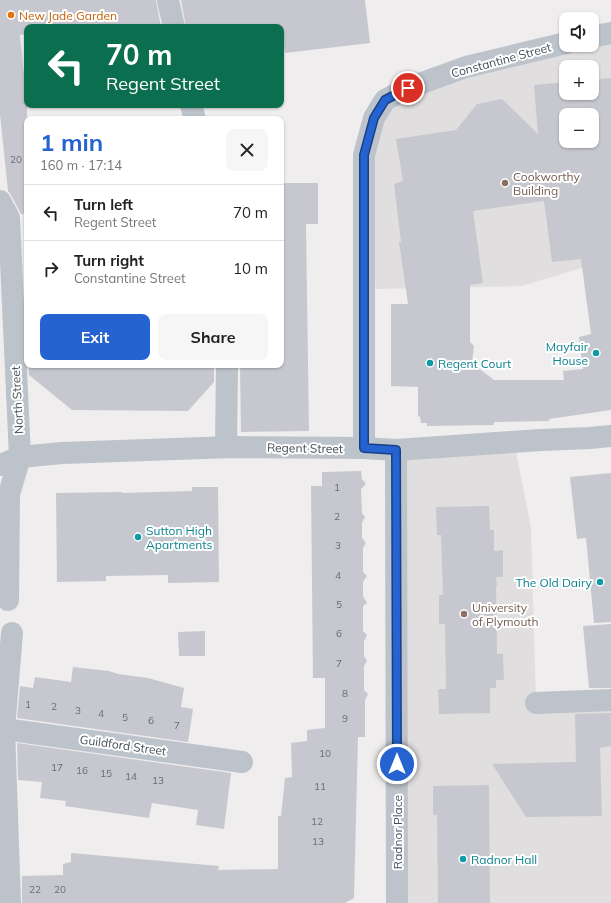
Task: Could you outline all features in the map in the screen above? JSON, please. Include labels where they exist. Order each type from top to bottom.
[{"type":"street","points":[[168,0],[173,24]]},
{"type":"street","points":[[599,36],[611,33]]},
{"type":"street","name":"Constantine Street","points":[[364,448],[364,155],[374,118],[385,100],[408,88],[466,67],[559,45]]},
{"type":"street","name":"North Street","points":[[8,600],[12,211]]},
{"type":"street","points":[[226,368],[226,447]]},
{"type":"street","name":"Regent Street","points":[[10,461],[62,453],[226,447],[364,448],[396,450],[611,436]]},
{"type":"street","name":"Radnor Place","points":[[396,450],[397,903]]},
{"type":"street","points":[[10,903],[3,765],[4,729],[12,633]]},
{"type":"street","points":[[536,703],[611,700]]},
{"type":"street","name":"Guildford Street","points":[[4,729],[242,762]]},
{"type":"shaded area","points":[[611,33],[611,259],[522,286],[376,289],[364,155],[385,100],[559,47],[559,52],[599,52],[599,41]]},
{"type":"shaded area","name":"University of Plymouth","points":[[514,441],[531,528],[536,703],[611,700],[611,903],[397,903],[394,451]]},
{"type":"building","points":[[0,0],[156,0],[160,24],[24,24],[24,34],[20,35],[24,76],[24,108],[27,108],[27,116],[24,116],[24,214],[21,214],[8,191],[0,114]]},
{"type":"building","points":[[181,0],[365,0],[370,43],[285,53],[284,24],[185,24]]},
{"type":"building","points":[[611,78],[611,410],[549,419],[549,421],[494,422],[494,425],[427,426],[427,423],[421,423],[420,417],[418,416],[418,387],[391,386],[391,304],[408,304],[399,242],[401,242],[394,184],[403,181],[396,139],[456,130],[477,104],[502,99],[538,134],[534,85],[559,83],[559,100],[599,100],[599,79]],"holes":[[[544,201],[552,262],[581,259],[591,334],[579,337],[583,369],[563,371],[564,380],[494,380],[472,363],[474,346],[470,342],[470,285],[483,283],[473,211]]]},
{"type":"building","points":[[284,183],[318,183],[318,224],[306,224],[309,431],[241,432],[240,368],[284,368]]},
{"type":"building","points":[[28,368],[214,368],[214,382],[188,411],[72,410],[29,375]]},
{"type":"building","points":[[361,471],[362,479],[366,484],[361,489],[362,513],[365,517],[362,523],[362,538],[366,543],[363,548],[363,572],[367,576],[363,582],[363,596],[367,603],[363,606],[363,631],[367,635],[364,641],[364,656],[367,661],[364,666],[364,690],[368,694],[365,700],[365,737],[358,737],[354,898],[345,903],[22,903],[22,876],[63,875],[63,864],[71,862],[71,853],[219,866],[218,870],[278,869],[278,816],[281,816],[285,778],[292,777],[291,743],[307,741],[307,730],[325,728],[325,678],[313,678],[311,486],[322,486],[322,472]]},
{"type":"building","name":"The Old Dairy","points":[[611,473],[611,622],[594,623],[586,538],[577,539],[570,477]]},
{"type":"building","name":"Sutton High Apartments","points":[[192,487],[218,487],[219,582],[168,583],[168,575],[106,576],[106,581],[57,582],[56,493],[192,491]]},
{"type":"building","points":[[489,506],[490,530],[494,530],[494,551],[503,550],[503,577],[496,577],[496,586],[497,654],[503,654],[504,680],[496,680],[496,688],[490,688],[490,713],[439,714],[438,689],[446,689],[445,624],[439,624],[439,595],[443,595],[441,535],[437,535],[436,507]]},
{"type":"building","points":[[611,624],[611,688],[589,688],[583,626]]},
{"type":"building","points":[[205,631],[205,656],[179,656],[178,632]]},
{"type":"building","points":[[73,667],[109,671],[118,674],[148,678],[184,688],[181,707],[193,709],[188,742],[17,718],[20,686],[33,688],[35,677],[71,682]]},
{"type":"building","points":[[611,713],[611,746],[600,748],[602,816],[526,817],[492,764],[576,762],[575,714]]},
{"type":"building","points":[[17,743],[231,773],[224,829],[196,825],[198,810],[152,803],[149,818],[65,806],[66,801],[40,798],[42,782],[18,780]]},
{"type":"building","name":"Radnor Hall","points":[[489,785],[490,903],[438,903],[437,815],[433,815],[433,786]]},
{"type":"place","name":"New Jade Garden","points":[[11,15]]},
{"type":"place","name":"Cookworthy Building","points":[[505,183]]},
{"type":"place","name":"Mayfair House","points":[[596,353]]},
{"type":"place","name":"Regent Court","points":[[430,363]]},
{"type":"place","name":"Sutton High Apartments","points":[[138,537]]},
{"type":"place","name":"The Old Dairy","points":[[600,582]]},
{"type":"place","name":"University of Plymouth","points":[[464,614]]},
{"type":"place","name":"Radnor Hall","points":[[463,859]]},
{"type":"route","points":[[397,764],[396,450],[364,448],[364,155],[374,118],[385,100],[408,88]]}]
